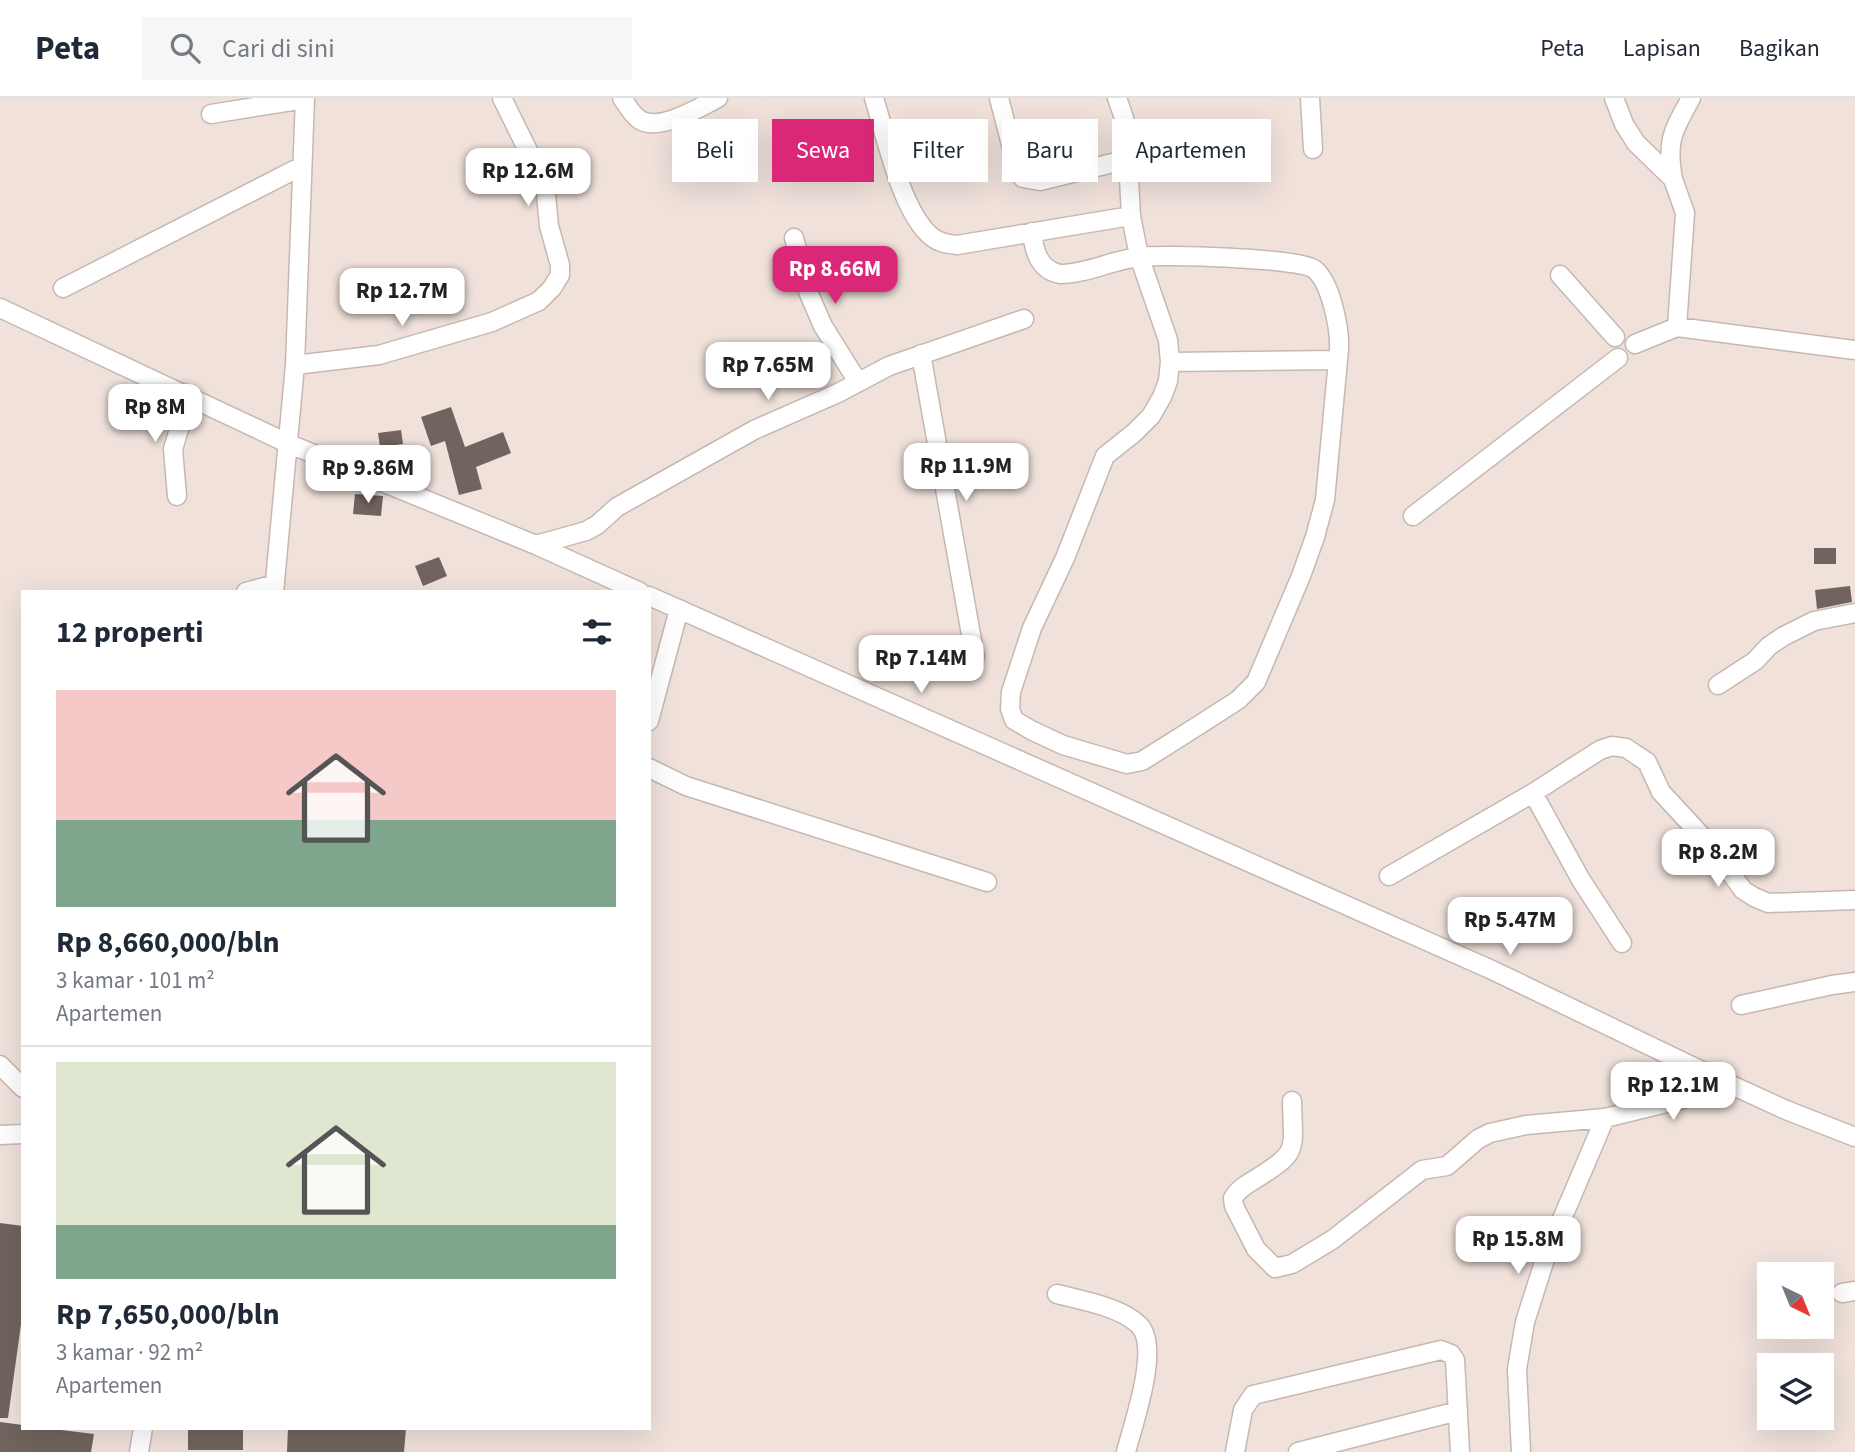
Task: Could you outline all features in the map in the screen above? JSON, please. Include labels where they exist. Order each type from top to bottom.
[{"type":"street","points":[[211,114],[305,98],[295,365],[275,588]]},
{"type":"street","points":[[295,365],[379,355],[492,323],[539,302],[552,288],[560,275],[560,265],[548,226],[545,185],[502,98]]},
{"type":"street","points":[[622,98],[637,118],[652,122],[672,120],[718,98]]},
{"type":"street","points":[[874,98],[907,203],[921,226],[934,239],[957,245],[1131,216]]},
{"type":"street","points":[[999,98],[1018,172],[1023,178],[1040,181],[1112,163]]},
{"type":"street","points":[[1117,98],[1124,119]]},
{"type":"street","points":[[1310,98],[1313,149]]},
{"type":"street","points":[[1614,98],[1636,143],[1673,178]]},
{"type":"street","points":[[1677,327],[1685,213],[1673,178],[1669,157],[1670,140],[1691,98]]},
{"type":"street","points":[[63,288],[302,166]]},
{"type":"street","points":[[1032,232],[1039,259],[1045,268],[1056,273],[1071,273],[1139,256],[1275,260],[1301,264],[1315,269],[1325,285],[1333,306],[1339,339],[1325,500],[1301,576],[1255,682],[1238,700],[1196,727],[1142,761],[1127,764],[1063,745],[1014,720],[1010,709],[1011,692],[1032,628],[1069,548],[1105,456],[1135,433],[1151,416],[1168,381],[1168,340],[1139,256],[1131,216],[1130,182]]},
{"type":"street","points":[[794,238],[809,294],[823,326],[858,382]]},
{"type":"street","points":[[1560,275],[1615,337]]},
{"type":"street","points":[[0,308],[287,443],[536,545],[636,590]]},
{"type":"street","points":[[536,545],[586,531],[617,507],[754,430],[889,366],[1024,319]]},
{"type":"street","points":[[1413,516],[1618,358],[1630,356],[1634,344],[1677,327],[1855,350]]},
{"type":"street","points":[[1615,337],[1627,335],[1634,344]]},
{"type":"street","points":[[1615,337],[1611,348],[1618,358]]},
{"type":"street","points":[[921,354],[975,657]]},
{"type":"street","points":[[1170,362],[1338,360]]},
{"type":"street","points":[[177,496],[173,449],[185,410],[186,394]]},
{"type":"street","points":[[651,597],[1492,970],[1727,1083],[1855,1137]]},
{"type":"street","points":[[651,714],[679,609]]},
{"type":"street","points":[[1718,685],[1755,661],[1784,635],[1814,621],[1855,613]]},
{"type":"street","points":[[1389,876],[1533,793],[1600,750],[1612,746],[1626,748],[1647,762],[1661,792],[1711,846],[1743,890],[1768,903],[1855,900]]},
{"type":"street","points":[[651,769],[686,786],[988,882]]},
{"type":"street","points":[[1533,793],[1581,880],[1622,943]]},
{"type":"street","points":[[1741,1005],[1855,982]]},
{"type":"street","points":[[0,1065],[21,1086]]},
{"type":"street","points":[[1292,1101],[1293,1142],[1288,1157],[1240,1189],[1233,1198],[1234,1206],[1256,1249],[1275,1268],[1292,1264],[1332,1240],[1422,1170],[1447,1166],[1478,1139],[1490,1133],[1526,1125],[1605,1118],[1691,1097],[1727,1083]]},
{"type":"street","points":[[1521,1452],[1517,1369],[1525,1322],[1545,1259],[1605,1118]]},
{"type":"street","points":[[0,1135],[21,1134]]},
{"type":"street","points":[[1057,1294],[1116,1311],[1139,1325],[1145,1334],[1145,1375],[1126,1452]]},
{"type":"street","points":[[1235,1452],[1243,1410],[1253,1395],[1441,1350],[1451,1354],[1455,1360],[1460,1452]]},
{"type":"street","points":[[1298,1452],[1458,1411]]},
{"type":"street","points":[[139,1452],[143,1430]]},
{"type":"building","points":[[451,407],[465,447],[503,432],[511,453],[476,467],[482,489],[459,495],[445,441],[431,446],[421,417]]},
{"type":"building","points":[[401,430],[403,444],[380,447],[378,433]]},
{"type":"building","points":[[355,494],[383,496],[381,516],[353,514]]},
{"type":"building","points":[[1814,548],[1836,548],[1836,564],[1814,564]]},
{"type":"building","points":[[439,557],[447,576],[423,586],[415,566]]},
{"type":"building","points":[[1850,586],[1852,602],[1817,609],[1815,590]]},
{"type":"building","points":[[0,1223],[21,1226],[21,1324],[8,1418],[0,1418]]},
{"type":"building","points":[[0,1422],[21,1425],[21,1430],[61,1430],[94,1434],[91,1452],[0,1452]]},
{"type":"building","points":[[188,1430],[243,1430],[243,1450],[188,1450]]},
{"type":"building","points":[[288,1430],[406,1430],[404,1452],[287,1452]]}]
